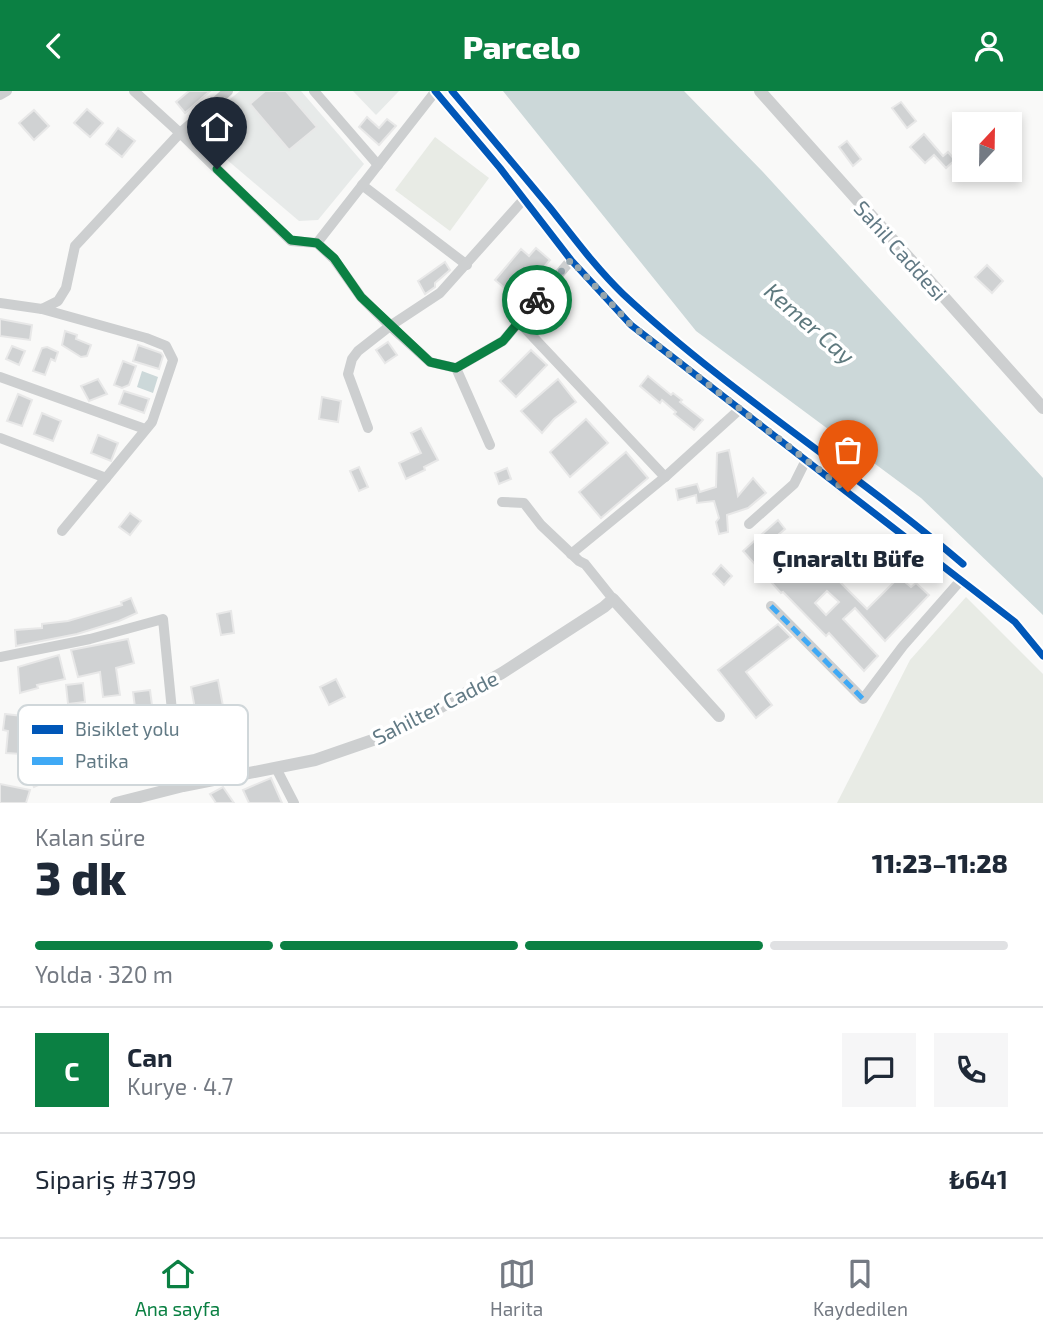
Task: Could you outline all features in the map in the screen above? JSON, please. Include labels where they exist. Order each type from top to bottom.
[{"type":"street","points":[[0,95],[7,91]]},
{"type":"street","points":[[134,91],[291,240],[317,243],[334,258],[361,297],[430,362],[456,368],[503,341],[571,260]]},
{"type":"street","points":[[42,309],[58,301],[66,288],[75,246],[180,133],[228,91]]},
{"type":"street","points":[[314,91],[378,165]]},
{"type":"street","points":[[317,243],[435,91],[571,260],[631,325],[1015,622],[1043,656]]},
{"type":"street","name":"Sahil Caddesi","points":[[760,91],[1043,408]]},
{"type":"street","points":[[362,185],[467,265]]},
{"type":"street","points":[[368,428],[348,374],[352,359],[358,351],[390,326],[440,293],[524,199]]},
{"type":"street","points":[[0,303],[42,309],[146,338],[166,346],[173,360],[152,422],[62,531]]},
{"type":"street","points":[[519,322],[665,477]]},
{"type":"street","points":[[456,368],[490,445]]},
{"type":"street","points":[[0,377],[145,429]]},
{"type":"street","points":[[571,554],[665,477],[740,409]]},
{"type":"street","points":[[0,438],[106,478]]},
{"type":"street","points":[[749,524],[793,484],[806,460]]},
{"type":"street","points":[[502,502],[524,503],[541,525],[585,564],[613,599],[719,716]]},
{"type":"street","points":[[771,606],[863,699],[903,646],[961,580]]},
{"type":"street","name":"Sahilter Cadde","points":[[248,773],[315,761],[397,732],[502,673],[613,599]]},
{"type":"street","points":[[0,657],[90,639],[163,619],[171,705]]},
{"type":"street","points":[[276,768],[294,803]]},
{"type":"street","name":"Sahilter Cadde","points":[[116,803],[188,785]]},
{"type":"shaded area","points":[[240,91],[301,91],[364,164],[318,220],[299,221],[192,130]]},
{"type":"shaded area","points":[[353,91],[399,91],[376,115]]},
{"type":"shaded area","points":[[435,137],[489,178],[450,231],[395,190]]},
{"type":"shaded area","points":[[966,597],[1043,674],[1043,803],[837,803],[910,660]]},
{"type":"water","name":"Kemer Cay","points":[[503,91],[684,91],[763,172],[1043,478],[1043,615],[921,498],[696,331]]},
{"type":"water","points":[[142,371],[158,377],[153,393],[137,387]]},
{"type":"building","points":[[189,91],[210,91],[185,113],[176,102]]},
{"type":"building","points":[[265,91],[286,91],[317,127],[289,150],[250,104]]},
{"type":"building","points":[[901,102],[916,121],[907,128],[892,108]]},
{"type":"building","points":[[87,109],[103,123],[90,137],[74,123]]},
{"type":"building","points":[[34,110],[49,126],[34,140],[19,123]]},
{"type":"building","points":[[367,117],[379,128],[387,119],[396,126],[379,145],[359,127]]},
{"type":"building","points":[[118,128],[135,141],[122,157],[106,144]]},
{"type":"building","points":[[924,134],[943,156],[948,152],[952,157],[952,163],[946,168],[934,155],[925,163],[910,147]]},
{"type":"building","points":[[847,141],[861,159],[853,166],[839,147]]},
{"type":"building","points":[[536,248],[550,260],[543,268],[550,273],[524,305],[495,280],[521,249],[529,256]]},
{"type":"building","points":[[445,262],[450,270],[425,294],[418,281]]},
{"type":"building","points":[[987,265],[1003,281],[992,293],[975,277]]},
{"type":"building","points":[[0,319],[32,325],[30,340],[0,336]]},
{"type":"building","points":[[65,331],[77,335],[76,339],[91,345],[87,356],[81,357],[62,345]]},
{"type":"building","points":[[388,342],[397,355],[385,363],[376,350]]},
{"type":"building","points":[[138,345],[161,353],[163,356],[159,369],[133,361]]},
{"type":"building","points":[[12,346],[25,351],[19,365],[6,359]]},
{"type":"building","points":[[47,347],[58,352],[55,361],[51,359],[45,375],[33,371],[42,348]]},
{"type":"building","points":[[531,350],[547,365],[516,397],[500,381]]},
{"type":"building","points":[[123,361],[136,366],[129,385],[122,388],[114,385]]},
{"type":"building","points":[[648,376],[671,395],[673,393],[682,400],[680,402],[703,420],[694,430],[662,400],[660,403],[640,386]]},
{"type":"building","points":[[98,379],[107,394],[89,401],[81,386]]},
{"type":"building","points":[[558,379],[576,402],[554,419],[542,433],[521,411]]},
{"type":"building","points":[[124,391],[149,399],[144,413],[119,404]]},
{"type":"building","points":[[18,394],[32,400],[22,426],[7,421]]},
{"type":"building","points":[[322,397],[341,401],[338,422],[319,419]]},
{"type":"building","points":[[42,413],[61,421],[53,441],[34,434]]},
{"type":"building","points":[[586,419],[608,443],[570,477],[550,452]]},
{"type":"building","points":[[421,428],[438,460],[406,479],[399,463],[421,453],[411,433]]},
{"type":"building","points":[[98,435],[118,443],[111,461],[91,453]]},
{"type":"building","points":[[729,450],[738,496],[753,478],[766,493],[748,508],[727,515],[728,532],[719,534],[716,522],[719,518],[714,501],[697,503],[696,495],[678,500],[676,489],[697,484],[700,492],[716,487],[717,453]]},
{"type":"building","points":[[626,452],[648,478],[601,518],[579,492]]},
{"type":"building","points":[[359,467],[368,487],[359,491],[350,471]]},
{"type":"building","points":[[507,468],[511,479],[499,484],[495,473]]},
{"type":"building","points":[[130,513],[141,521],[130,535],[119,527]]},
{"type":"building","points":[[778,520],[785,529],[771,541],[792,565],[806,552],[823,571],[826,568],[867,609],[899,577],[911,587],[916,583],[929,595],[885,641],[855,608],[843,619],[878,656],[864,671],[829,633],[826,636],[783,592],[781,593],[743,551]],"holes":[[[827,591],[839,602],[826,615],[815,603]]]},
{"type":"building","points":[[721,565],[732,576],[724,585],[713,574]]},
{"type":"building","points":[[131,598],[137,613],[119,621],[77,634],[16,646],[15,630],[42,628],[42,624],[68,621],[122,605],[121,602]]},
{"type":"building","points":[[231,611],[234,633],[221,635],[217,614]]},
{"type":"building","points":[[778,624],[791,637],[746,672],[772,705],[756,718],[718,670]]},
{"type":"building","points":[[128,639],[134,663],[116,668],[120,695],[103,697],[100,672],[78,677],[71,650]]},
{"type":"building","points":[[59,655],[65,679],[37,685],[38,688],[20,693],[18,667]]},
{"type":"building","points":[[336,679],[345,697],[329,705],[320,687]]},
{"type":"building","points":[[218,680],[223,705],[194,705],[191,687]]},
{"type":"building","points":[[83,683],[85,702],[68,704],[66,685]]},
{"type":"building","points":[[150,690],[152,705],[135,705],[133,692]]},
{"type":"building","points":[[5,714],[18,715],[18,754],[6,753],[8,731],[3,730]]},
{"type":"building","points":[[271,778],[282,803],[249,803],[243,790]]},
{"type":"building","points":[[0,784],[30,790],[26,803],[0,803]]},
{"type":"building","points":[[223,787],[234,803],[216,803],[210,794]]},
{"type":"marked path","points":[[771,606],[863,699]]},
{"type":"cycle path","points":[[435,91],[500,168],[571,260],[631,325],[1015,622],[1043,656]]},
{"type":"cycle path","points":[[452,91],[594,263],[623,294],[705,365],[963,564]]},
{"type":"way so far","points":[[537,300],[571,260],[631,325],[848,492]]},
{"type":"place","name":"Çınaraltı Büfe","points":[[848,492]]},
{"type":"route","points":[[217,169],[291,240],[317,243],[334,258],[361,297],[430,362],[456,368],[503,341],[537,300]]}]
